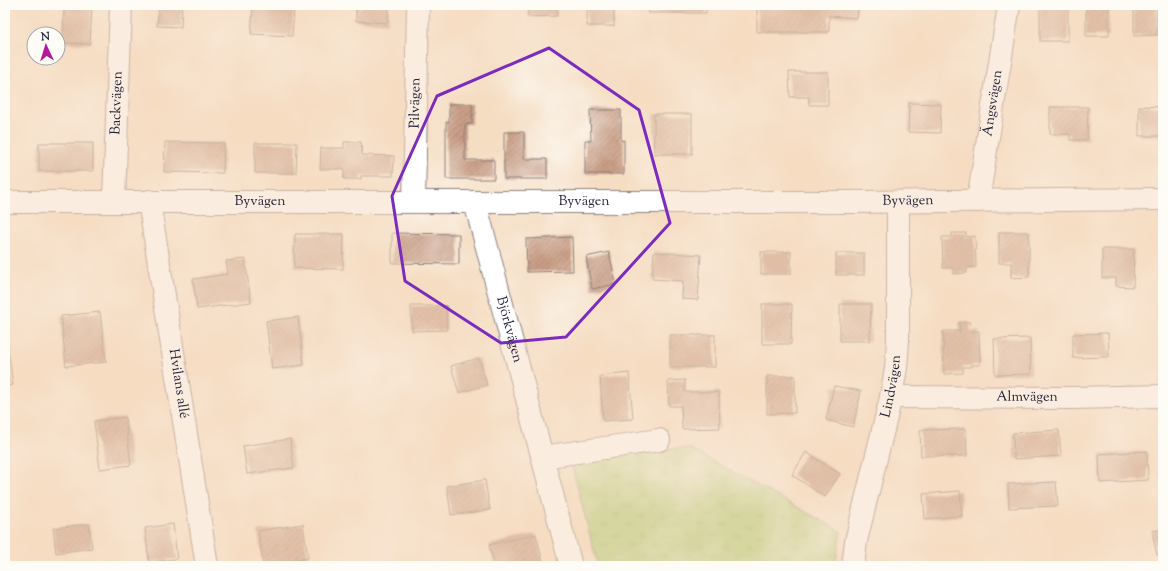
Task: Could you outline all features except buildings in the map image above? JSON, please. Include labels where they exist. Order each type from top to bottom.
[{"type":"street","name":"Backvägen","points":[[114,201],[122,5]]},
{"type":"street","name":"Pilvägen","points":[[414,202],[418,5]]},
{"type":"street","name":"Ängsvägen","points":[[978,201],[1009,5]]},
{"type":"street","name":"Byvägen","points":[[5,202],[898,202],[1163,199]]},
{"type":"street","name":"Hvilans allé","points":[[149,201],[207,566]]},
{"type":"street","name":"Björkvägen","points":[[476,202],[571,566]]},
{"type":"street","name":"Lindvägen","points":[[853,566],[856,541],[891,397],[896,368],[898,341],[898,202]]},
{"type":"street","name":"Almvägen","points":[[891,397],[1072,398],[1163,396]]},
{"type":"street","points":[[542,457],[659,440]]},
{"type":"highlighted area","points":[[549,48],[639,110],[670,223],[566,337],[501,343],[405,281],[392,196],[437,96]]},
{"type":"green space","points":[[689,448],[841,531],[835,566],[598,566],[570,459],[644,450]]}]
